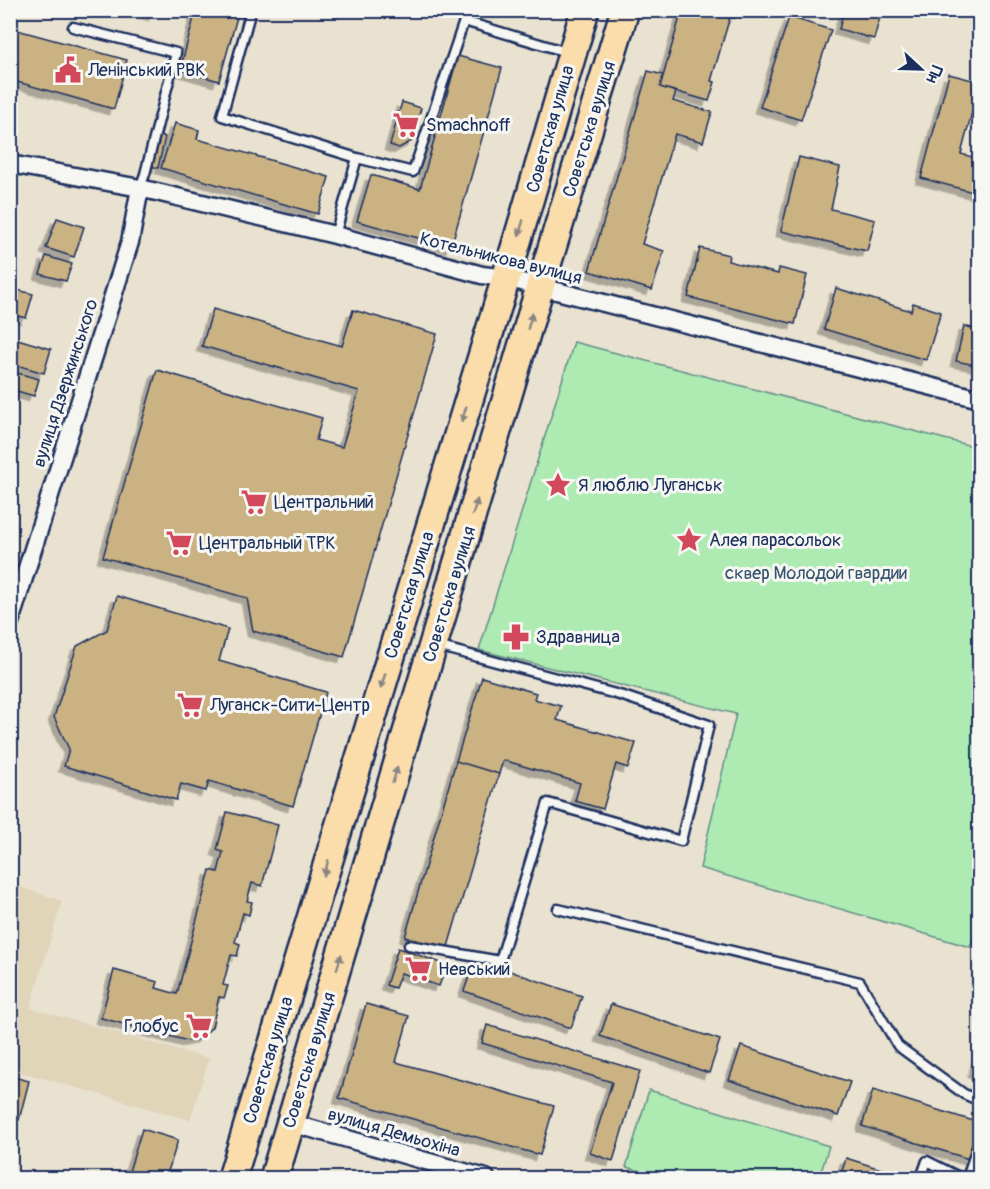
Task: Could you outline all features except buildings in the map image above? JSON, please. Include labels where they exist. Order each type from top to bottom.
[{"type":"main road","name":"Советская улица","points":[[232,1179],[506,278],[585,10]]},
{"type":"main road","name":"Совєтська вулиця","points":[[273,1179],[625,10]]},
{"type":"street","name":"Котельникова вулиця","points":[[10,164],[140,188],[335,235],[460,269],[506,278],[980,399]]},
{"type":"street","name":"вулиця Дзержинського","points":[[10,622],[130,242],[140,188]]},
{"type":"street","name":"вулиця Демьохіна","points":[[291,1123],[486,1179]]},
{"type":"lane","points":[[251,10],[222,116],[357,158],[413,172],[464,21],[572,54]]},
{"type":"lane","points":[[73,27],[176,53],[140,188]]},
{"type":"lane","points":[[335,235],[357,158]]},
{"type":"lane","points":[[409,945],[500,962],[548,803],[681,840],[709,725],[623,696],[434,645]]},
{"type":"lane","points":[[558,909],[860,982],[898,1046],[964,1094],[980,1101]]},
{"type":"lane","points":[[968,1179],[980,1138]]},
{"type":"lane","points":[[921,1179],[927,1161],[961,1179]]},
{"type":"shaded area","points":[[11,884],[62,901],[30,1008],[209,1059],[190,1120],[11,1069]]},
{"type":"green space","name":"сквер Молодой гвардии","points":[[574,342],[979,448],[980,922],[970,947],[700,868],[736,714],[479,650]]},
{"type":"green space","points":[[649,1090],[829,1146],[819,1178],[663,1178],[626,1167]]},
{"type":"place","name":"Ленінський РВК","points":[[68,70]]},
{"type":"place","name":"Smachnoff","points":[[406,125]]},
{"type":"place","name":"Я люблю Луганськ","points":[[558,485]]},
{"type":"place","name":"Центральний","points":[[254,502]]},
{"type":"place","name":"Алея парасольок","points":[[689,540]]},
{"type":"place","name":"Центральный ТРК","points":[[179,543]]},
{"type":"place","name":"Здравница","points":[[516,637]]},
{"type":"place","name":"Луганск-Сити-Центр","points":[[190,705]]},
{"type":"place","name":"Невський","points":[[418,969]]},
{"type":"place","name":"Глобус","points":[[199,1026]]}]
